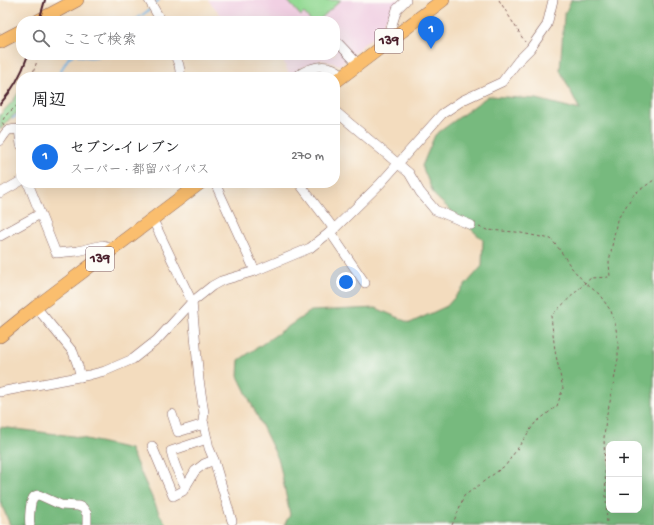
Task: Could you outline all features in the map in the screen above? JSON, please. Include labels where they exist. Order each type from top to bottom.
[{"type":"highway","points":[[47,16],[76,0]]},
{"type":"highway","name":"139","points":[[340,78],[443,0]]},
{"type":"highway","points":[[0,42],[16,33]]},
{"type":"highway","name":"139","points":[[0,336],[194,188]]},
{"type":"street","points":[[149,0],[158,16]]},
{"type":"street","points":[[388,41],[390,28],[397,9],[406,0]]},
{"type":"street","points":[[0,392],[105,371],[133,359],[157,340],[192,302],[212,286],[221,281],[255,271],[310,248],[332,230],[380,184],[442,114],[463,100],[502,82],[518,61],[530,49],[547,25],[553,0]]},
{"type":"street","points":[[340,44],[358,64]]},
{"type":"street","points":[[178,60],[180,72]]},
{"type":"street","points":[[302,72],[324,66],[338,72]]},
{"type":"street","points":[[340,115],[409,173],[420,192],[435,210],[471,225]]},
{"type":"street","points":[[0,141],[10,129],[16,129]]},
{"type":"street","points":[[0,193],[16,184]]},
{"type":"street","points":[[30,188],[56,253],[78,251],[103,246],[115,248]]},
{"type":"street","points":[[218,188],[255,271]]},
{"type":"street","points":[[303,188],[332,230],[364,283]]},
{"type":"street","points":[[0,236],[40,214]]},
{"type":"street","points":[[153,220],[192,302],[199,380],[204,413],[203,421],[209,448],[232,521]]},
{"type":"street","points":[[36,307],[73,352],[81,376]]},
{"type":"street","points":[[172,414],[178,432],[204,424]]},
{"type":"street","points":[[186,487],[179,476],[172,459],[171,451],[207,439]]},
{"type":"street","points":[[152,446],[173,496],[183,491],[195,472],[204,464],[214,460]]},
{"type":"street","points":[[30,525],[29,520],[33,498],[36,495],[40,495],[61,505],[78,506],[83,508],[87,514],[87,525]]},
{"type":"path","points":[[499,0],[530,49]]},
{"type":"path","points":[[33,72],[38,60]]},
{"type":"path","points":[[6,127],[2,122],[5,116],[16,106]]},
{"type":"path","points":[[452,525],[464,496],[506,465],[534,423],[557,406],[563,388],[555,351],[551,316],[591,278],[610,277],[609,262],[617,220],[634,194],[654,180]]},
{"type":"path","points":[[471,225],[487,230],[516,232],[551,239],[571,267],[585,283],[599,294],[611,311],[618,341],[618,359],[606,417],[604,438],[607,525]]},
{"type":"shaded area","points":[[208,0],[401,0],[395,6],[376,34],[340,65],[321,60],[340,60],[340,16],[222,16]]},
{"type":"shaded area","points":[[283,60],[321,60],[295,72],[288,72]]},
{"type":"green space","points":[[287,0],[341,0],[323,16],[307,16],[304,13],[301,16]]},
{"type":"green space","points":[[571,0],[654,0],[654,525],[284,525],[290,515],[279,461],[238,376],[239,360],[311,311],[376,308],[410,323],[447,306],[482,266],[483,240],[434,195],[422,166],[435,135],[488,96],[537,99],[580,110],[560,70],[564,16]]},
{"type":"green space","points":[[16,96],[16,113],[0,130],[0,115]]},
{"type":"green space","points":[[0,427],[73,436],[130,449],[160,515],[167,525],[10,525],[0,501]]},
{"type":"waterway","points":[[155,4],[159,0]]},
{"type":"waterway","points":[[141,16],[149,10]]},
{"type":"waterway","points":[[60,72],[67,60]]},
{"type":"railway","points":[[40,16],[45,0]]},
{"type":"railway","points":[[21,72],[26,60]]},
{"type":"railway","points":[[0,104],[16,82]]},
{"type":"place","name":"セブン-イレブン","points":[[431,49]]}]
